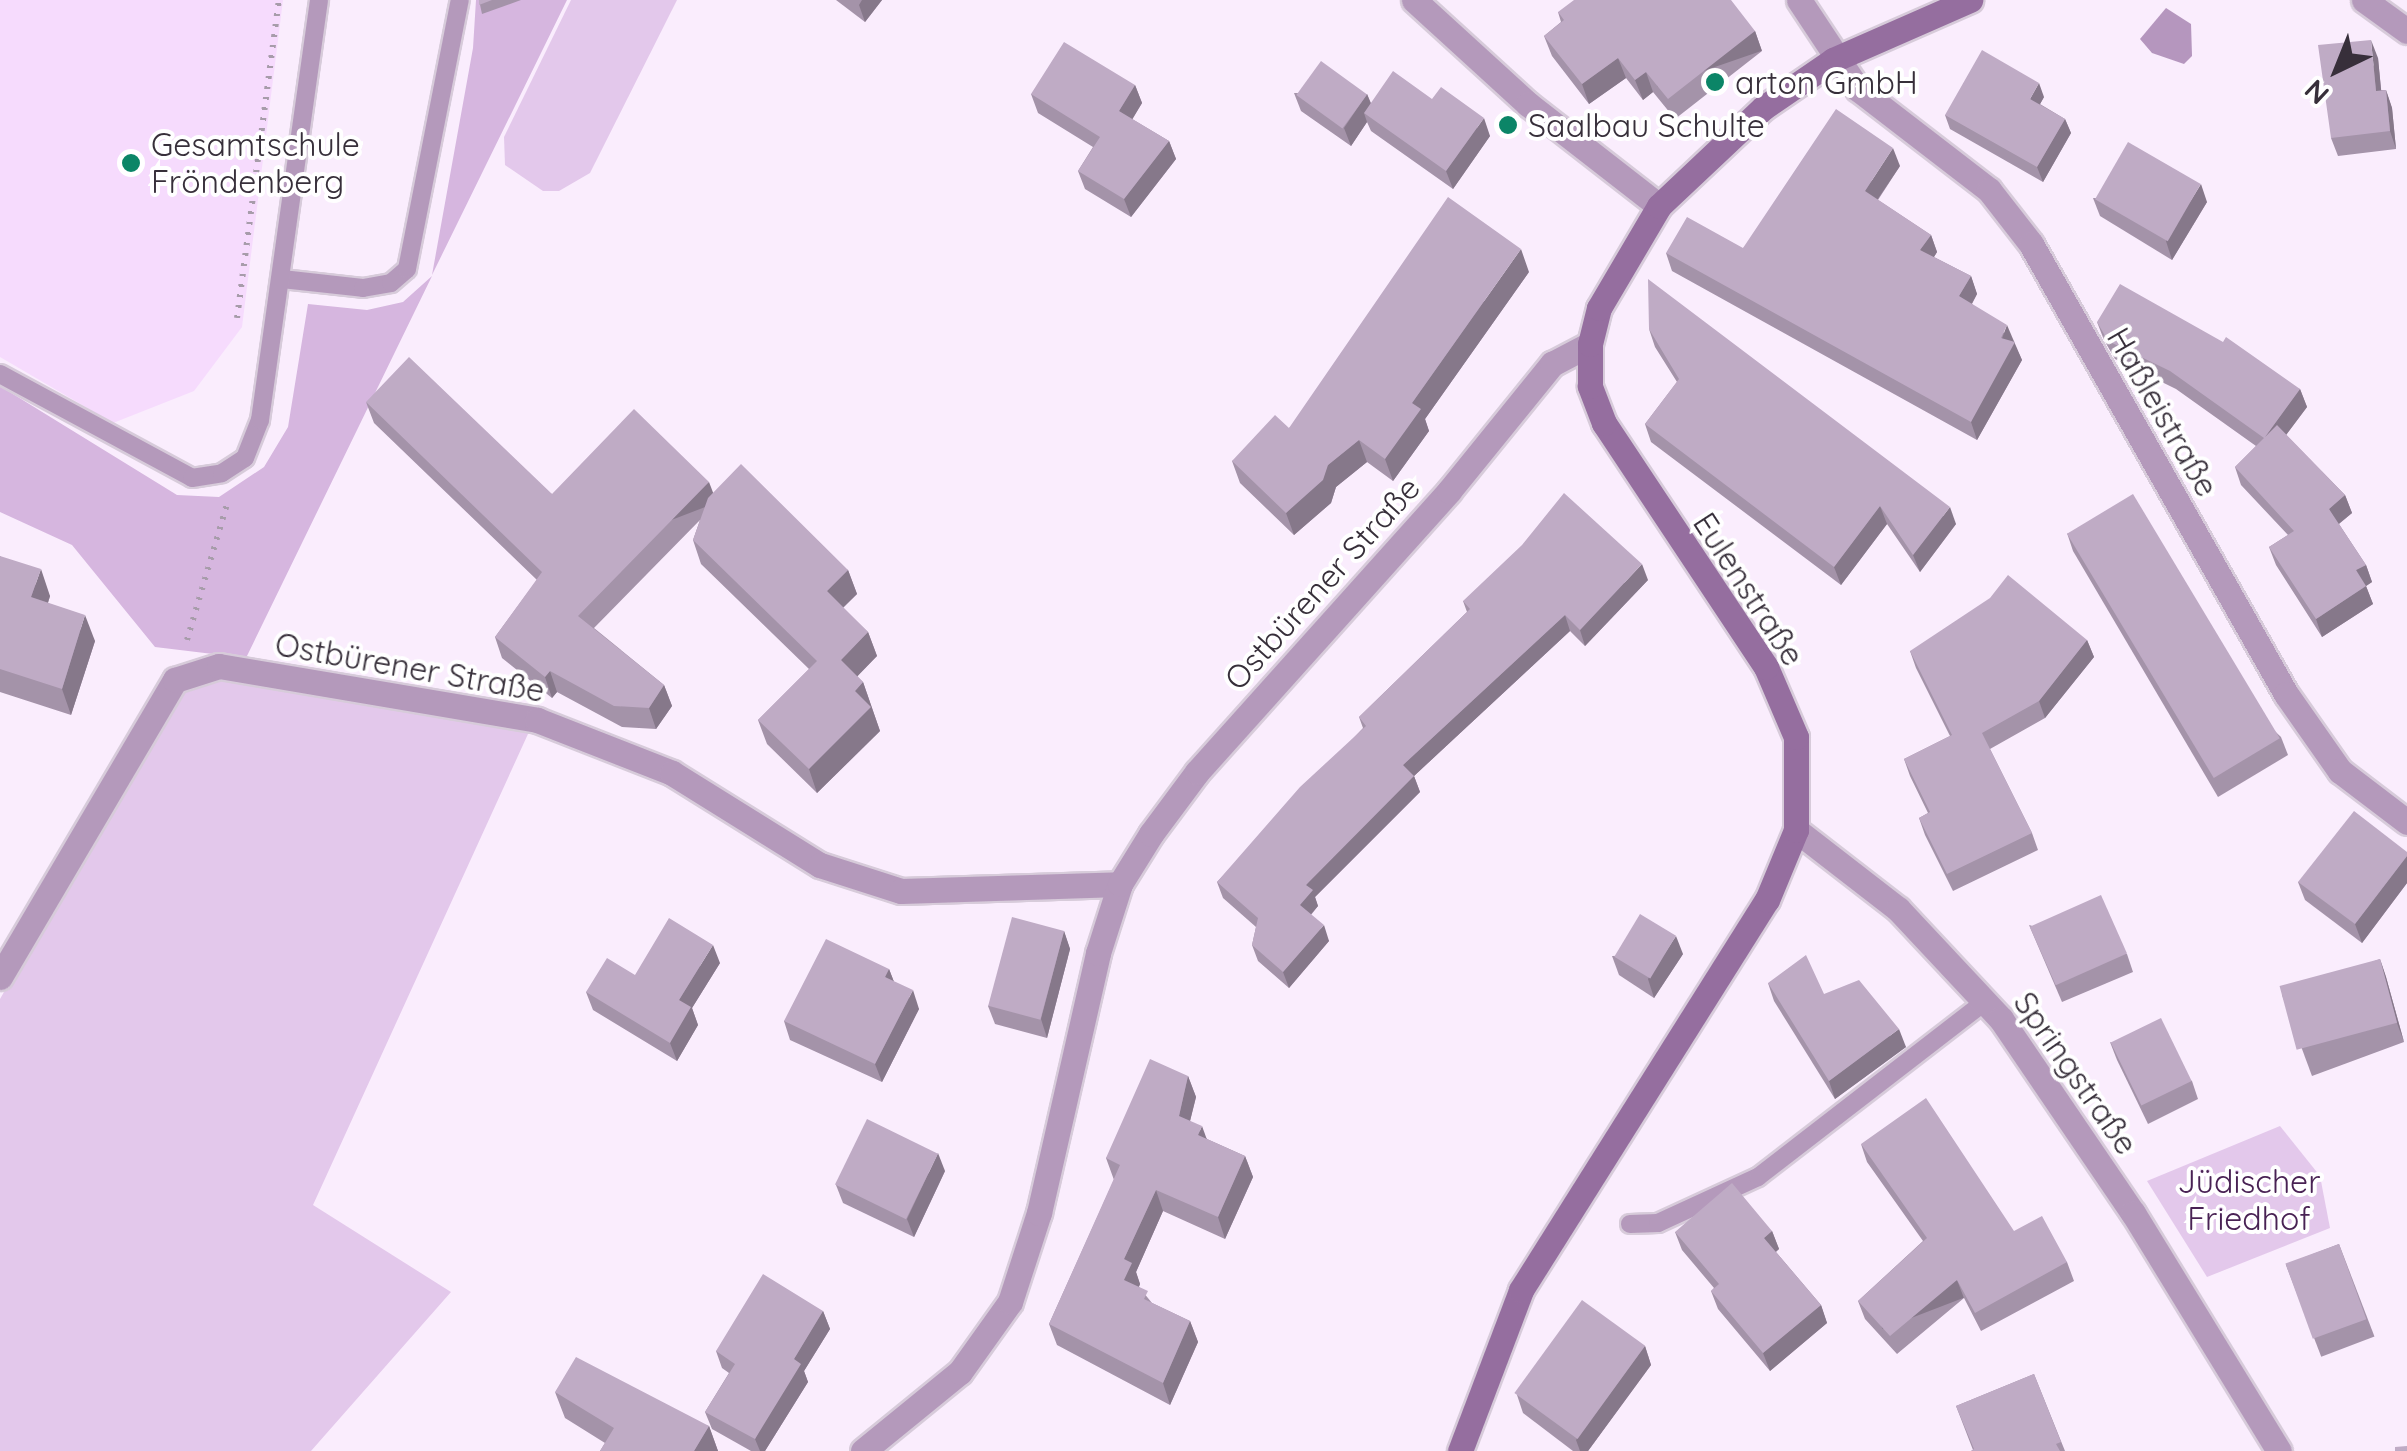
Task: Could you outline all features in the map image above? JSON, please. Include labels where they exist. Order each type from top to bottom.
[{"type":"main road","name":"Eulenstraße","points":[[1460,1451],[1521,1290],[1768,900],[1796,830],[1796,736],[1784,705],[1766,667],[1618,450],[1590,386],[1590,344],[1613,277],[1659,206],[1763,108],[1833,60],[1970,0]]},
{"type":"street","points":[[1414,0],[1528,104],[1659,206]]},
{"type":"street","name":"Haßleistraße","points":[[1799,0],[1833,60],[1858,89],[1990,190],[2031,244],[2286,694],[2340,771],[2407,822]]},
{"type":"street","points":[[2364,0],[2407,31]]},
{"type":"street","name":"Ostbürener Straße","points":[[863,1451],[960,1372],[1010,1302],[1039,1213],[1098,954],[1120,884],[1197,772],[1449,491],[1552,364],[1590,344]]},
{"type":"street","name":"Ostbürener Straße","points":[[175,680],[219,666],[537,720],[672,773],[820,865],[901,891],[1120,884]]},
{"type":"street","points":[[0,976],[175,680]]},
{"type":"street","name":"Springstraße","points":[[1796,830],[1898,909],[1986,1001],[2133,1213],[2278,1451]]},
{"type":"lane","points":[[0,374],[155,463],[192,478],[222,473],[245,458],[260,420],[320,0]]},
{"type":"lane","points":[[282,278],[363,288],[390,282],[408,269],[460,0]]},
{"type":"lane","points":[[1630,1224],[1658,1224],[1758,1177],[1986,1001]]},
{"type":"path","points":[[237,318],[279,0]]},
{"type":"path","points":[[175,680],[228,501],[222,473]]},
{"type":"shaded area","name":"Gesamtschule Fröndenberg","points":[[0,0],[283,0],[242,327],[194,391],[113,423],[0,357]]},
{"type":"shaded area","points":[[476,0],[567,0],[432,275],[473,48]]},
{"type":"shaded area","points":[[2166,8],[2191,24],[2192,56],[2184,64],[2152,53],[2140,39]]},
{"type":"shaded area","points":[[432,276],[246,658],[155,647],[72,545],[0,512],[0,386],[177,495],[219,497],[264,467],[288,427],[308,304],[367,310],[403,302]]},
{"type":"green space","points":[[571,0],[677,0],[590,173],[559,191],[543,191],[505,165],[504,137]]},
{"type":"green space","points":[[212,676],[533,723],[313,1205],[451,1292],[311,1451],[0,1451],[0,999],[178,689]]},
{"type":"green space","name":"Jüdischer Friedhof","points":[[2280,1126],[2320,1176],[2330,1228],[2207,1277],[2147,1181]]},
{"type":"building","points":[[1574,0],[1731,0],[1755,31],[1668,99],[1646,72],[1635,80],[1618,58],[1582,84],[1544,36],[1564,20],[1558,12]]},
{"type":"building","points":[[2371,40],[2376,91],[2386,90],[2390,131],[2331,138],[2318,45]]},
{"type":"building","points":[[1064,42],[1135,85],[1119,111],[1169,141],[1124,199],[1078,171],[1100,137],[1031,94]]},
{"type":"building","points":[[1982,50],[2039,83],[2030,99],[2065,119],[2037,167],[1945,115]]},
{"type":"building","points":[[1321,61],[1367,95],[1342,128],[1296,95]]},
{"type":"building","points":[[1393,71],[1432,99],[1441,87],[1484,118],[1446,171],[1364,113]]},
{"type":"building","points":[[1836,109],[1893,148],[1865,191],[1931,235],[1920,250],[1971,276],[1959,296],[2007,325],[2001,338],[2015,342],[1971,422],[1666,253],[1687,217],[1743,248]]},
{"type":"building","points":[[2128,142],[2201,184],[2168,241],[2095,199]]},
{"type":"building","points":[[1448,197],[1521,249],[1412,403],[1421,409],[1385,459],[1359,440],[1328,465],[1323,480],[1286,513],[1232,461],[1275,415],[1289,428]]},
{"type":"building","points":[[1648,279],[1950,507],[1913,555],[1880,506],[1834,567],[1645,424],[1679,379],[1649,329]]},
{"type":"building","points":[[2120,284],[2223,342],[2226,337],[2300,389],[2265,437],[2277,425],[2345,495],[2329,509],[2366,565],[2356,570],[2366,586],[2316,619],[2269,547],[2294,531],[2235,467],[2264,438],[2170,371],[2108,341],[2097,322]]},
{"type":"building","points":[[409,357],[552,494],[634,409],[709,482],[578,616],[664,685],[649,708],[614,706],[550,671],[545,677],[495,637],[542,572],[366,402]]},
{"type":"building","points":[[741,464],[848,570],[827,591],[868,632],[841,660],[863,682],[855,691],[871,707],[809,769],[758,720],[817,661],[693,540],[708,498]]},
{"type":"building","points":[[1564,493],[1642,564],[1580,630],[1565,615],[1403,765],[1414,776],[1306,885],[1313,890],[1300,905],[1324,925],[1283,972],[1252,945],[1258,918],[1217,882],[1300,787],[1366,726],[1359,717],[1470,609],[1463,601],[1522,545]]},
{"type":"building","points":[[2133,494],[2280,738],[2214,778],[2067,534]]},
{"type":"building","points":[[0,556],[41,569],[31,597],[85,615],[62,689],[0,669]]},
{"type":"building","points":[[2008,575],[2087,640],[2039,701],[1982,733],[2032,833],[1947,874],[1919,818],[1930,812],[1904,759],[1952,735],[1910,651],[1990,598]]},
{"type":"building","points":[[2354,811],[2407,852],[2355,924],[2298,882]]},
{"type":"building","points":[[2101,895],[2127,953],[2056,985],[2030,927]]},
{"type":"building","points":[[1640,914],[1676,936],[1650,978],[1614,957]]},
{"type":"building","points":[[1012,917],[1064,931],[1040,1020],[988,1006]]},
{"type":"building","points":[[669,918],[713,945],[679,1000],[691,1007],[670,1043],[586,992],[607,958],[635,975]]},
{"type":"building","points":[[826,939],[889,969],[885,977],[913,990],[875,1064],[784,1021]]},
{"type":"building","points":[[1806,955],[1824,994],[1859,980],[1899,1029],[1829,1081],[1768,983]]},
{"type":"building","points":[[2380,959],[2397,1023],[2297,1050],[2280,986]]},
{"type":"building","points":[[2161,1018],[2192,1081],[2141,1105],[2111,1043]]},
{"type":"building","points":[[1150,1059],[1188,1076],[1179,1116],[1202,1126],[1198,1135],[1245,1156],[1218,1217],[1156,1190],[1124,1259],[1132,1263],[1124,1280],[1148,1291],[1144,1299],[1190,1321],[1163,1383],[1049,1324],[1120,1165],[1106,1158]]},
{"type":"building","points":[[1926,1098],[2014,1231],[2042,1216],[2067,1262],[1975,1313],[1957,1280],[1890,1336],[1858,1301],[1927,1238],[1861,1144]]},
{"type":"building","points":[[867,1119],[938,1154],[906,1219],[835,1185]]},
{"type":"building","points":[[1732,1183],[1772,1231],[1764,1238],[1821,1305],[1763,1353],[1711,1291],[1719,1284],[1675,1232]]},
{"type":"building","points":[[2339,1244],[2366,1319],[2313,1339],[2285,1263]]},
{"type":"building","points":[[763,1274],[823,1311],[794,1359],[801,1364],[755,1439],[705,1412],[735,1364],[716,1351]]},
{"type":"building","points":[[1582,1300],[1645,1346],[1578,1439],[1514,1393]]},
{"type":"building","points":[[576,1357],[709,1426],[694,1451],[600,1451],[614,1428],[555,1392]]},
{"type":"building","points":[[2034,1374],[2061,1442],[2056,1444],[2060,1451],[1971,1451],[1974,1449],[1956,1406]]},
{"type":"place","name":"arton GmbH","points":[[1715,82]]},
{"type":"place","name":"Saalbau Schulte","points":[[1508,125]]},
{"type":"place","name":"Gesamtschule Fröndenberg","points":[[131,163]]}]
